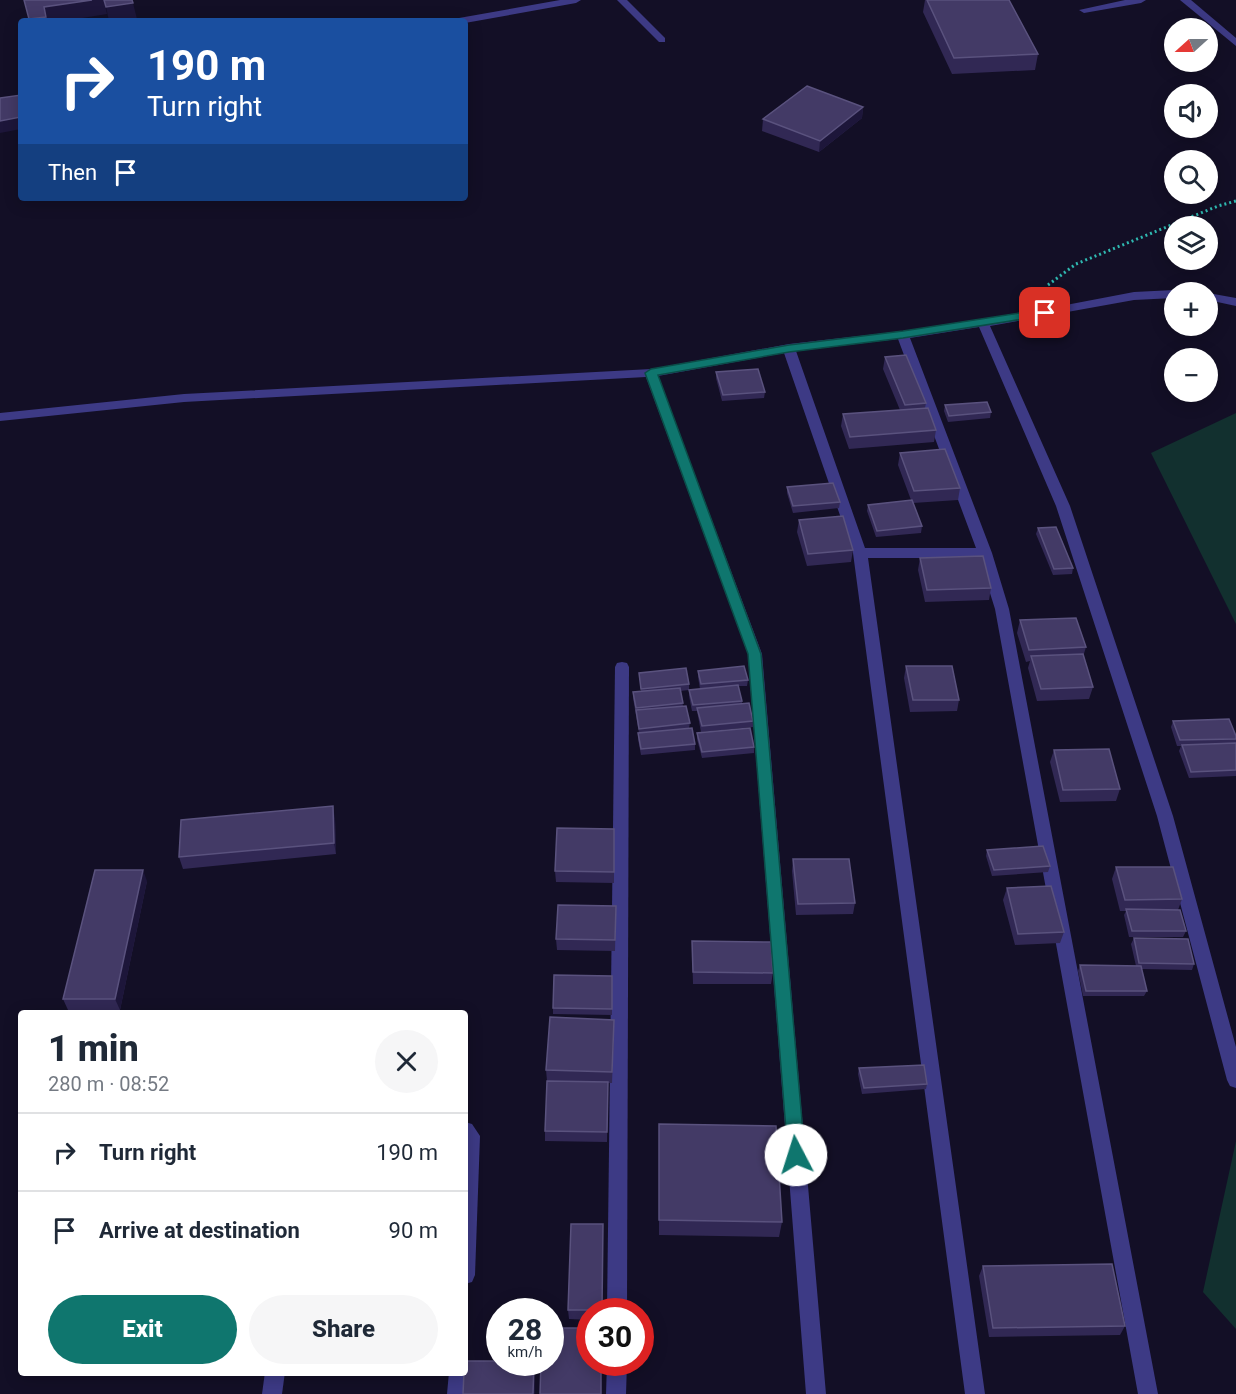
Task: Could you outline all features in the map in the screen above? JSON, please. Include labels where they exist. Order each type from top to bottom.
[{"type":"street","points":[[468,19],[576,0]]},
{"type":"street","points":[[622,0],[662,40]]},
{"type":"street","points":[[1084,10],[1141,0]]},
{"type":"street","points":[[1185,0],[1236,42]]},
{"type":"street","points":[[0,417],[184,398],[651,373],[789,348],[903,335],[1045,313],[1134,296],[1164,294]]},
{"type":"street","points":[[1218,299],[1236,302]]},
{"type":"street","points":[[983,323],[1063,506],[1165,816],[1236,1080]]},
{"type":"street","points":[[903,335],[985,553],[1002,609],[1148,1394]]},
{"type":"street","points":[[789,348],[860,553],[975,1394]]},
{"type":"street","points":[[651,373],[755,654],[816,1394]]},
{"type":"street","points":[[860,553],[985,553]]},
{"type":"street","points":[[617,1298],[622,667]]},
{"type":"street","points":[[468,1133],[471,1136],[468,1206]]},
{"type":"street","points":[[273,1394],[275,1376]]},
{"type":"street","points":[[457,1394],[459,1376]]},
{"type":"street","points":[[616,1394],[617,1376]]},
{"type":"path","points":[[1045,313],[1048,285],[1076,264],[1218,206],[1236,201]]},
{"type":"green space","points":[[1236,413],[1236,624],[1151,453]]},
{"type":"green space","points":[[1236,1141],[1236,1329],[1203,1292]]},
{"type":"building","points":[[24,0],[92,0],[44,7],[46,17],[29,18]]},
{"type":"building","points":[[104,0],[132,0],[133,3],[106,7]]},
{"type":"building","points":[[927,0],[1009,0],[1038,54],[954,58]]},
{"type":"building","points":[[807,86],[863,107],[820,141],[763,119]]},
{"type":"building","points":[[18,95],[18,118],[0,121],[0,98]]},
{"type":"building","points":[[906,355],[926,403],[905,405],[885,357]]},
{"type":"building","points":[[758,369],[765,392],[723,395],[716,372]]},
{"type":"building","points":[[987,402],[991,412],[949,416],[945,405]]},
{"type":"building","points":[[928,408],[936,430],[850,437],[843,414]]},
{"type":"building","points":[[945,449],[960,488],[914,491],[900,453]]},
{"type":"building","points":[[833,483],[840,502],[793,506],[787,487]]},
{"type":"building","points":[[912,500],[922,526],[877,531],[868,505]]},
{"type":"building","points":[[843,516],[853,550],[808,554],[799,520]]},
{"type":"building","points":[[1056,527],[1073,568],[1054,569],[1038,528]]},
{"type":"building","points":[[983,556],[991,588],[927,590],[920,558]]},
{"type":"building","points":[[1076,618],[1086,647],[1029,650],[1020,620]]},
{"type":"building","points":[[1083,654],[1093,687],[1041,689],[1031,656]]},
{"type":"building","points":[[744,666],[748,680],[701,684],[698,671]]},
{"type":"building","points":[[906,666],[952,666],[959,700],[913,700]]},
{"type":"building","points":[[686,668],[689,684],[641,689],[639,673]]},
{"type":"building","points":[[738,685],[742,701],[693,705],[689,690]]},
{"type":"building","points":[[680,688],[683,703],[636,708],[633,692]]},
{"type":"building","points":[[749,703],[753,721],[702,726],[697,708]]},
{"type":"building","points":[[686,706],[690,723],[639,729],[636,710]]},
{"type":"building","points":[[1229,719],[1236,739],[1180,740],[1173,721]]},
{"type":"building","points":[[692,728],[695,744],[641,749],[638,733]]},
{"type":"building","points":[[750,728],[754,747],[702,752],[697,733]]},
{"type":"building","points":[[1236,743],[1236,770],[1191,772],[1182,745]]},
{"type":"building","points":[[1109,749],[1120,789],[1063,790],[1054,750]]},
{"type":"building","points":[[333,806],[334,843],[179,857],[181,820]]},
{"type":"building","points":[[557,828],[614,829],[614,872],[555,871]]},
{"type":"building","points":[[1043,846],[1050,866],[994,870],[987,850]]},
{"type":"building","points":[[793,859],[849,859],[855,903],[798,904]]},
{"type":"building","points":[[1116,867],[1173,867],[1182,899],[1125,900]]},
{"type":"building","points":[[95,870],[143,870],[115,999],[63,999]]},
{"type":"building","points":[[1051,886],[1064,932],[1018,934],[1007,888]]},
{"type":"building","points":[[558,905],[616,906],[615,940],[556,939]]},
{"type":"building","points":[[1126,909],[1180,910],[1186,931],[1132,931]]},
{"type":"building","points":[[1134,938],[1188,939],[1194,964],[1139,963]]},
{"type":"building","points":[[692,941],[771,942],[773,973],[693,972]]},
{"type":"building","points":[[1080,965],[1141,966],[1147,991],[1086,991]]},
{"type":"building","points":[[554,975],[612,976],[612,1009],[553,1008]]},
{"type":"building","points":[[550,1017],[614,1020],[612,1072],[546,1070]]},
{"type":"building","points":[[924,1065],[927,1084],[864,1088],[859,1068]]},
{"type":"building","points":[[547,1081],[608,1082],[607,1132],[545,1131]]},
{"type":"building","points":[[659,1124],[776,1126],[782,1222],[659,1220]]},
{"type":"building","points":[[571,1224],[603,1224],[602,1298],[576,1298],[576,1310],[568,1310]]},
{"type":"building","points":[[1112,1264],[1125,1326],[993,1328],[983,1266]]},
{"type":"building","points":[[564,1328],[576,1328],[576,1376],[601,1376],[601,1394],[540,1394],[541,1376],[564,1376]]},
{"type":"building","points":[[468,1361],[486,1361],[486,1376],[534,1376],[533,1394],[463,1394],[464,1376],[468,1376]]},
{"type":"route","points":[[796,1155],[755,654],[651,373],[789,348],[903,335],[1045,313]]}]
